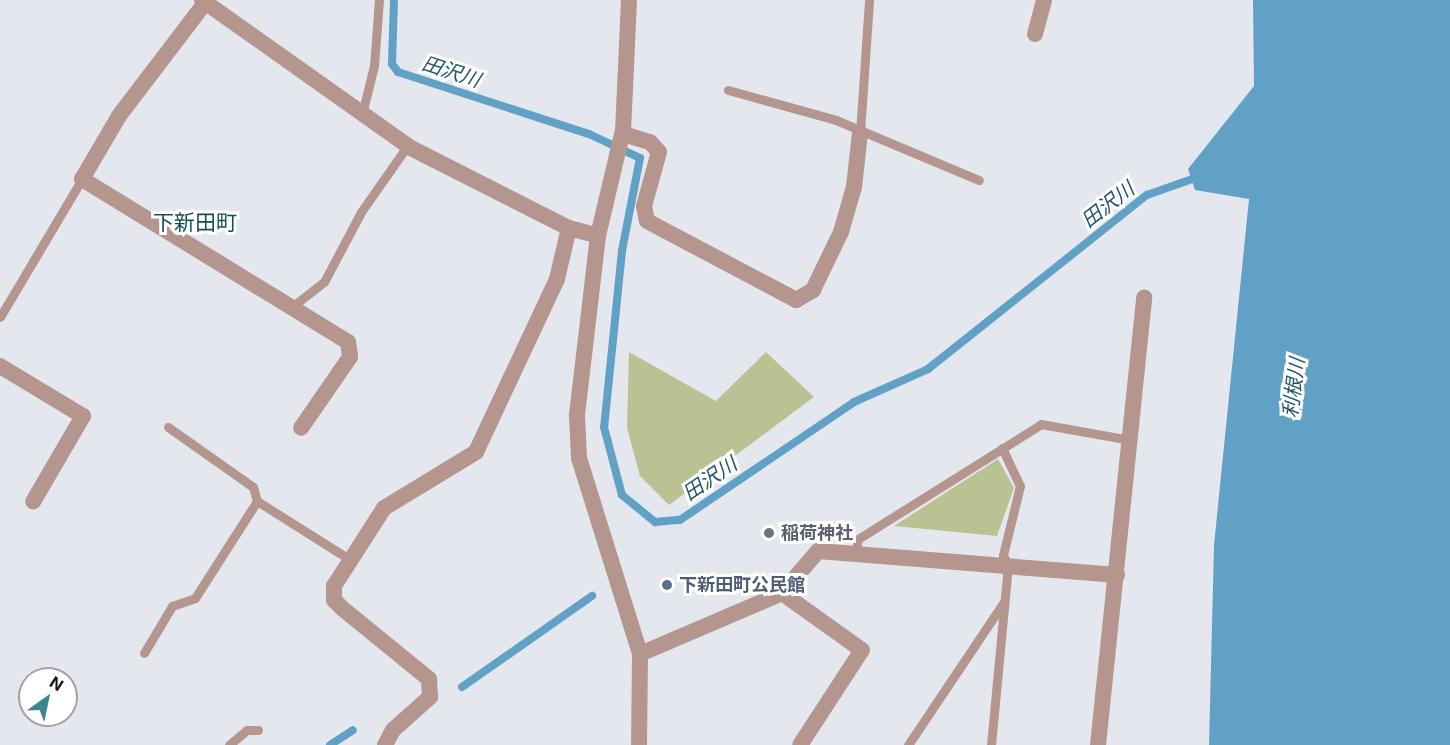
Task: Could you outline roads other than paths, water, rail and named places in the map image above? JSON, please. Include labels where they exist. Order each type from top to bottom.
[{"type":"street","points":[[629,0],[622,134],[598,236],[579,376],[579,458],[640,654],[639,745]]},
{"type":"street","points":[[1035,34],[1044,0]]},
{"type":"street","points":[[301,428],[321,406],[351,352],[340,335],[82,179],[119,116],[203,1],[408,145],[569,228],[598,236]]},
{"type":"street","points":[[622,134],[650,142],[659,152],[644,206],[647,221],[796,300],[820,279],[844,224],[858,171],[860,133]]},
{"type":"street","points":[[385,745],[393,730],[424,706],[432,689],[429,679],[334,600],[333,586],[384,508],[476,452],[557,279],[569,228]]},
{"type":"street","points":[[1098,745],[1144,297]]},
{"type":"street","points":[[0,366],[83,416],[33,502]]},
{"type":"street","points":[[640,654],[782,593],[818,551],[1117,575]]},
{"type":"street","points":[[782,593],[862,650],[800,745]]},
{"type":"lane","points":[[362,114],[374,66],[379,0]]},
{"type":"lane","points":[[860,133],[869,0]]},
{"type":"lane","points":[[728,90],[808,111],[979,180]]},
{"type":"lane","points":[[293,306],[324,282],[362,212],[408,145]]},
{"type":"lane","points":[[0,317],[82,179]]},
{"type":"lane","points":[[855,554],[858,539],[1041,424],[1130,440]]},
{"type":"lane","points":[[144,653],[172,606],[195,598],[256,501],[253,487],[168,427]]},
{"type":"lane","points":[[991,745],[1008,565],[1005,537],[1020,486],[1002,448]]},
{"type":"lane","points":[[256,501],[349,559]]},
{"type":"lane","points":[[908,745],[1005,601]]},
{"type":"lane","points":[[229,745],[247,730],[258,730]]},
{"type":"water","name":"利根川","points":[[1253,0],[1450,0],[1450,745],[1209,745],[1214,545],[1249,199],[1195,190],[1188,169],[1254,86]]},
{"type":"waterway","name":"田沢川","points":[[394,0],[392,64],[398,72],[589,134],[640,158],[622,251],[604,427],[622,495],[655,522],[680,520],[854,402],[928,369],[1147,195],[1198,177]]},
{"type":"waterway","name":"田沢川","points":[[462,687],[592,596]]},
{"type":"waterway","name":"田沢川","points":[[330,745],[353,730]]},
{"type":"place","name":"稲荷神社","points":[[769,533]]},
{"type":"place","name":"下新田町公民館","points":[[667,585]]},
{"type":"district","name":"下新田町","points":[[195,223]]}]
